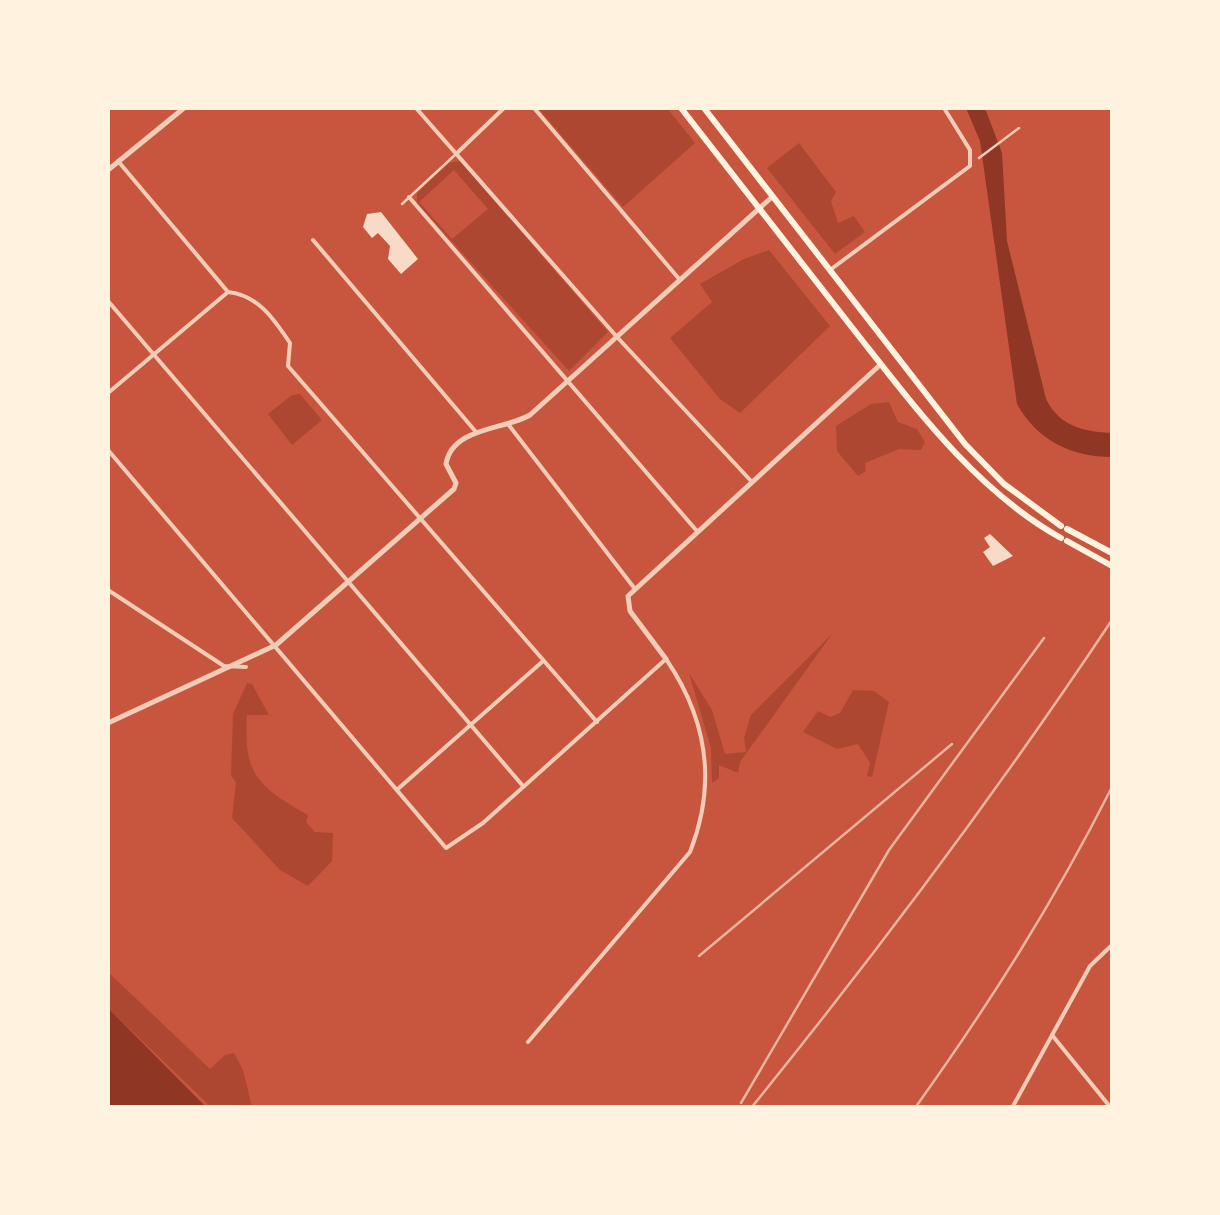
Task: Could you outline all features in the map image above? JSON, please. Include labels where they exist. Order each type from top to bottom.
[{"type":"main road","points":[[682,108],[881,364],[979,478],[1016,509],[1112,566]]},
{"type":"main road","points":[[704,108],[981,462],[1064,528],[1112,553]]},
{"type":"main road","points":[[808,272],[829,271]]},
{"type":"main road","points":[[881,364],[899,362]]},
{"type":"street","points":[[108,170],[184,108]]},
{"type":"street","points":[[416,108],[617,337],[752,482]]},
{"type":"street","points":[[456,154],[504,108]]},
{"type":"street","points":[[534,108],[680,280]]},
{"type":"street","points":[[829,271],[968,169],[970,152],[944,108]]},
{"type":"street","points":[[118,161],[228,292],[245,294],[262,306],[290,343],[288,366],[597,722]]},
{"type":"street","points":[[409,197],[698,532]]},
{"type":"street","points":[[108,723],[276,645],[455,488],[447,457],[476,432],[530,415],[772,197]]},
{"type":"street","points":[[313,240],[476,432]]},
{"type":"street","points":[[108,393],[228,292]]},
{"type":"street","points":[[108,301],[344,582],[523,786]]},
{"type":"street","points":[[528,1042],[690,852],[702,823],[705,750],[695,711],[666,658],[628,609],[628,596],[881,364]]},
{"type":"street","points":[[508,424],[635,589]]},
{"type":"street","points":[[108,450],[276,645],[292,670],[399,788],[446,848],[483,823],[666,658]]},
{"type":"street","points":[[108,590],[224,666],[246,667]]},
{"type":"street","points":[[399,788],[544,661]]},
{"type":"street","points":[[1012,1108],[1090,966],[1112,945]]},
{"type":"street","points":[[1052,1035],[1110,1108]]},
{"type":"lane","points":[[979,158],[1019,128]]},
{"type":"lane","points":[[402,204],[456,154]]},
{"type":"lane","points":[[1112,426],[1112,438]]},
{"type":"shaded area","points":[[538,108],[667,108],[695,143],[623,207]]},
{"type":"shaded area","points":[[966,108],[985,108],[1002,153],[1007,241],[1046,399],[1058,416],[1073,426],[1112,433],[1112,457],[1083,454],[1057,444],[1025,417],[1017,404],[980,141]]},
{"type":"shaded area","points":[[799,143],[836,192],[831,201],[838,223],[854,216],[865,232],[835,254],[767,168]]},
{"type":"shaded area","points":[[460,161],[608,332],[569,371],[417,203],[417,193],[449,163]],"holes":[[[454,170],[488,209],[452,239],[419,202]]]},
{"type":"shaded area","points":[[769,250],[830,326],[740,413],[720,399],[670,338],[712,302],[700,284]]},
{"type":"shaded area","points":[[300,394],[322,420],[292,445],[268,414],[292,395]]},
{"type":"shaded area","points":[[889,402],[898,422],[917,429],[925,442],[921,450],[899,449],[865,463],[866,471],[858,476],[837,451],[836,426],[871,404]]},
{"type":"shaded area","points":[[832,634],[740,762],[738,773],[719,765],[719,778],[712,783],[711,748],[689,673],[712,710],[725,754],[746,752],[744,738],[751,715]]},
{"type":"shaded area","points":[[247,683],[252,684],[269,715],[247,715],[248,752],[258,777],[277,796],[308,815],[306,822],[315,832],[333,833],[332,861],[308,886],[280,870],[232,818],[236,782],[231,776],[233,714]]},
{"type":"shaded area","points":[[853,690],[874,691],[889,702],[872,777],[867,776],[870,763],[858,744],[837,749],[803,732],[818,711],[830,717],[840,713]]},
{"type":"shaded area","points":[[108,972],[210,1069],[225,1055],[234,1053],[243,1070],[252,1107],[211,1107],[108,1008]]},
{"type":"shaded area","points":[[108,1008],[206,1107],[108,1107]]},
{"type":"building","points":[[381,212],[418,259],[401,274],[388,259],[390,246],[378,233],[372,238],[363,227],[367,214]]},
{"type":"building","points":[[990,534],[1013,556],[993,566],[983,552],[990,547],[984,538]]},
{"type":"railway","points":[[751,1108],[938,868],[1112,620]]},
{"type":"railway","points":[[741,1103],[889,850],[1044,638]]},
{"type":"railway","points":[[699,956],[952,744]]},
{"type":"railway","points":[[915,1108],[1020,951],[1112,787]]}]
